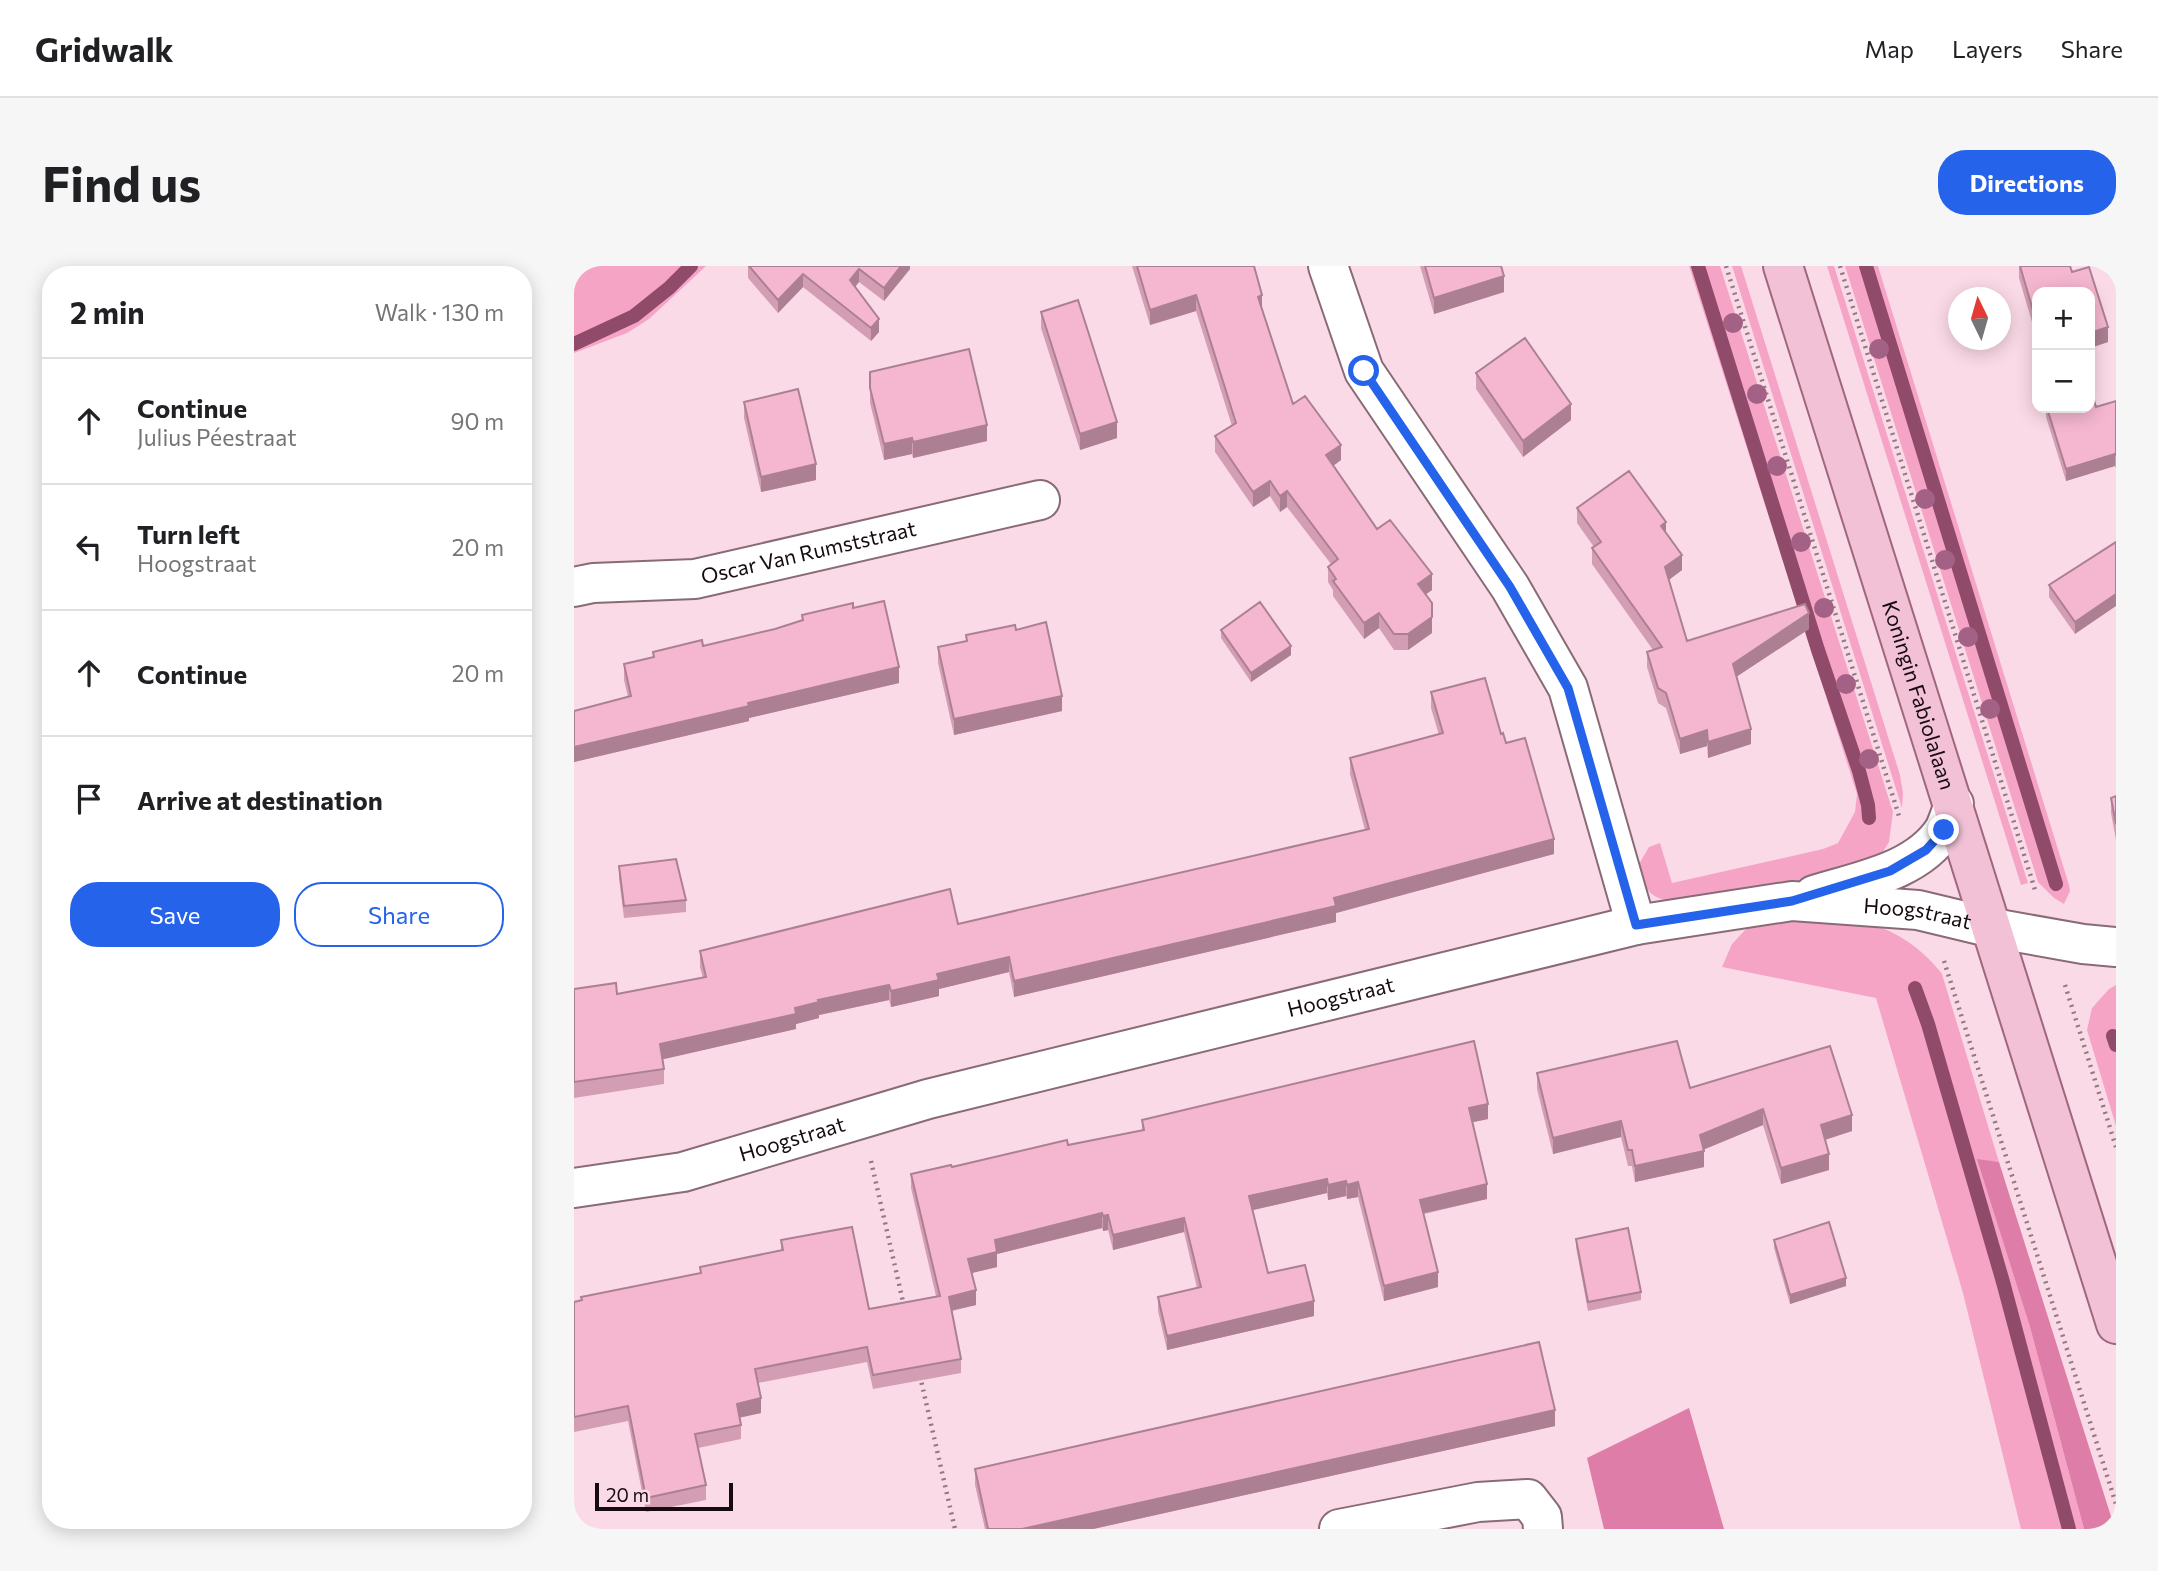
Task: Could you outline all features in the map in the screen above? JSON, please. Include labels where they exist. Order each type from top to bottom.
[{"type":"main road","name":"Koningin Fabiolalaan","points":[[1783,266],[2116,1324]]},
{"type":"street","points":[[1328,266],[1364,371],[1510,587],[1568,688],[1636,925]]},
{"type":"street","name":"Oscar Van Rumststraat","points":[[574,587],[593,583],[695,579],[1040,500]]},
{"type":"street","points":[[1792,901],[1890,871],[1912,859],[1926,850],[1944,830],[1954,804]]},
{"type":"street","name":"Hoogstraat","points":[[574,1188],[683,1172],[928,1099],[1636,925],[1792,901],[1918,910],[1993,928],[2116,947]]},
{"type":"street","points":[[1339,1529],[1478,1503],[1528,1499],[1542,1517],[1543,1529]]},
{"type":"path","points":[[1840,266],[2116,1147]]},
{"type":"path","points":[[862,1119],[907,1317]]},
{"type":"path","points":[[919,1370],[955,1529]]},
{"type":"shaded area","points":[[574,266],[706,266],[649,319],[627,333],[574,353]]},
{"type":"shaded area","points":[[1689,266],[1720,266],[1893,812],[1889,842],[1878,860],[1810,881],[1668,901],[1654,896],[1644,883],[1639,864],[1649,847],[1660,843],[1672,883],[1823,849],[1838,843],[1855,812],[1857,794]]},
{"type":"shaded area","points":[[1732,266],[1741,266],[1900,775],[1902,808]]},
{"type":"shaded area","points":[[1827,266],[1834,266],[2028,883],[2021,885]]},
{"type":"shaded area","points":[[1845,266],[1878,266],[2069,885],[2070,891],[2064,904],[2038,882]]},
{"type":"shaded area","points":[[1827,917],[1886,929],[1921,952],[1942,974],[1999,1162],[1978,1160],[2030,1327],[2084,1529],[2021,1529],[1963,1293],[1876,998],[1722,967],[1732,944],[1747,928]]},
{"type":"shaded area","points":[[2116,985],[2116,1126],[2087,1030],[2092,1008]]},
{"type":"shaded area","points":[[1977,1159],[1999,1162],[2115,1529],[2084,1529],[2030,1327]]},
{"type":"shaded area","points":[[1689,1408],[1724,1529],[1604,1529],[1587,1458]]},
{"type":"building","points":[[749,266],[901,266],[884,288],[859,269],[850,280],[879,319],[871,328],[803,274],[778,300]]},
{"type":"building","points":[[1137,266],[1254,266],[1262,295],[1258,297],[1293,404],[1305,396],[1341,445],[1326,455],[1377,529],[1390,520],[1432,574],[1418,584],[1432,603],[1432,617],[1408,634],[1394,634],[1379,613],[1364,623],[1333,581],[1336,579],[1328,567],[1338,559],[1287,491],[1280,496],[1270,481],[1253,492],[1215,436],[1236,423],[1196,295],[1150,310]]},
{"type":"building","points":[[1425,266],[1501,266],[1504,276],[1434,298]]},
{"type":"building","points":[[2020,266],[2070,266],[2072,272],[2089,267],[2108,327],[2095,331],[2095,287],[2032,287],[2032,307]]},
{"type":"building","points":[[1078,300],[1117,422],[1080,434],[1041,312]]},
{"type":"building","points":[[1525,338],[1571,404],[1523,441],[1476,373]]},
{"type":"building","points":[[969,349],[987,425],[913,442],[912,438],[884,444],[870,388],[870,372]]},
{"type":"building","points":[[798,389],[816,464],[761,477],[744,402]]},
{"type":"building","points":[[2116,401],[2116,456],[2115,454],[2066,469],[2049,413],[2095,413],[2095,404],[2096,407]]},
{"type":"building","points":[[1629,471],[1666,522],[1661,526],[1682,555],[1665,567],[1687,641],[1805,604],[1809,613],[1733,664],[1751,729],[1708,742],[1707,730],[1680,739],[1666,693],[1658,688],[1647,652],[1662,647],[1592,548],[1601,542],[1577,508]]},
{"type":"building","points":[[2116,542],[2116,594],[2075,622],[2049,585]]},
{"type":"building","points":[[884,601],[899,667],[574,747],[574,711],[631,696],[624,664],[654,657],[653,652],[702,640],[703,646],[775,629],[803,620],[802,615],[853,603],[853,608]]},
{"type":"building","points":[[1260,602],[1291,646],[1251,673],[1221,630]]},
{"type":"building","points":[[1046,622],[1062,696],[954,719],[938,647],[967,641],[966,635],[1015,625],[1016,630]]},
{"type":"building","points":[[1485,678],[1506,743],[1525,738],[1554,839],[1334,898],[1336,906],[1014,981],[1009,957],[937,974],[939,980],[891,991],[889,985],[818,1000],[819,1002],[795,1008],[796,1014],[660,1044],[664,1069],[574,1082],[574,989],[616,983],[617,994],[706,977],[700,951],[950,889],[958,924],[1369,829],[1350,758],[1443,733],[1431,692]]},
{"type":"building","points":[[2116,796],[2116,824],[2111,798]]},
{"type":"building","points":[[676,859],[686,900],[624,906],[619,866]]},
{"type":"building","points":[[1474,1041],[1488,1104],[1469,1108],[1487,1184],[1420,1200],[1438,1272],[1384,1286],[1358,1182],[1347,1185],[1346,1181],[1328,1185],[1327,1179],[1249,1196],[1268,1273],[1305,1265],[1314,1301],[1167,1336],[1158,1297],[1201,1287],[1184,1218],[1113,1235],[1108,1215],[1103,1216],[1102,1213],[995,1240],[997,1252],[968,1259],[976,1290],[949,1297],[961,1359],[873,1375],[867,1347],[755,1369],[761,1398],[737,1404],[741,1425],[695,1434],[706,1485],[646,1498],[628,1406],[574,1417],[574,1302],[582,1300],[581,1297],[701,1273],[700,1267],[783,1250],[781,1240],[852,1227],[869,1309],[940,1296],[911,1174],[1067,1140],[1068,1145],[1144,1130],[1142,1120]]},
{"type":"building","points":[[1677,1041],[1690,1088],[1830,1046],[1852,1115],[1821,1125],[1829,1154],[1781,1168],[1763,1109],[1700,1135],[1704,1151],[1635,1166],[1621,1121],[1553,1138],[1537,1073]]},
{"type":"building","points":[[1829,1222],[1846,1278],[1790,1295],[1774,1240]]},
{"type":"building","points":[[1628,1228],[1641,1292],[1588,1302],[1576,1239]]},
{"type":"building","points":[[1539,1342],[1555,1410],[1022,1529],[988,1529],[975,1469]]},
{"type":"waterway","points":[[574,344],[634,316],[691,266]]},
{"type":"waterway","points":[[1698,266],[1818,650],[1859,771],[1869,818]]},
{"type":"waterway","points":[[1866,266],[2056,884]]},
{"type":"waterway","points":[[1915,988],[1928,1024],[2003,1282],[2069,1529]]},
{"type":"waterway","points":[[2113,1036],[2116,1045]]},
{"type":"route","points":[[1364,371],[1510,587],[1568,688],[1636,925],[1792,901],[1890,871],[1926,850],[1944,830]]}]
